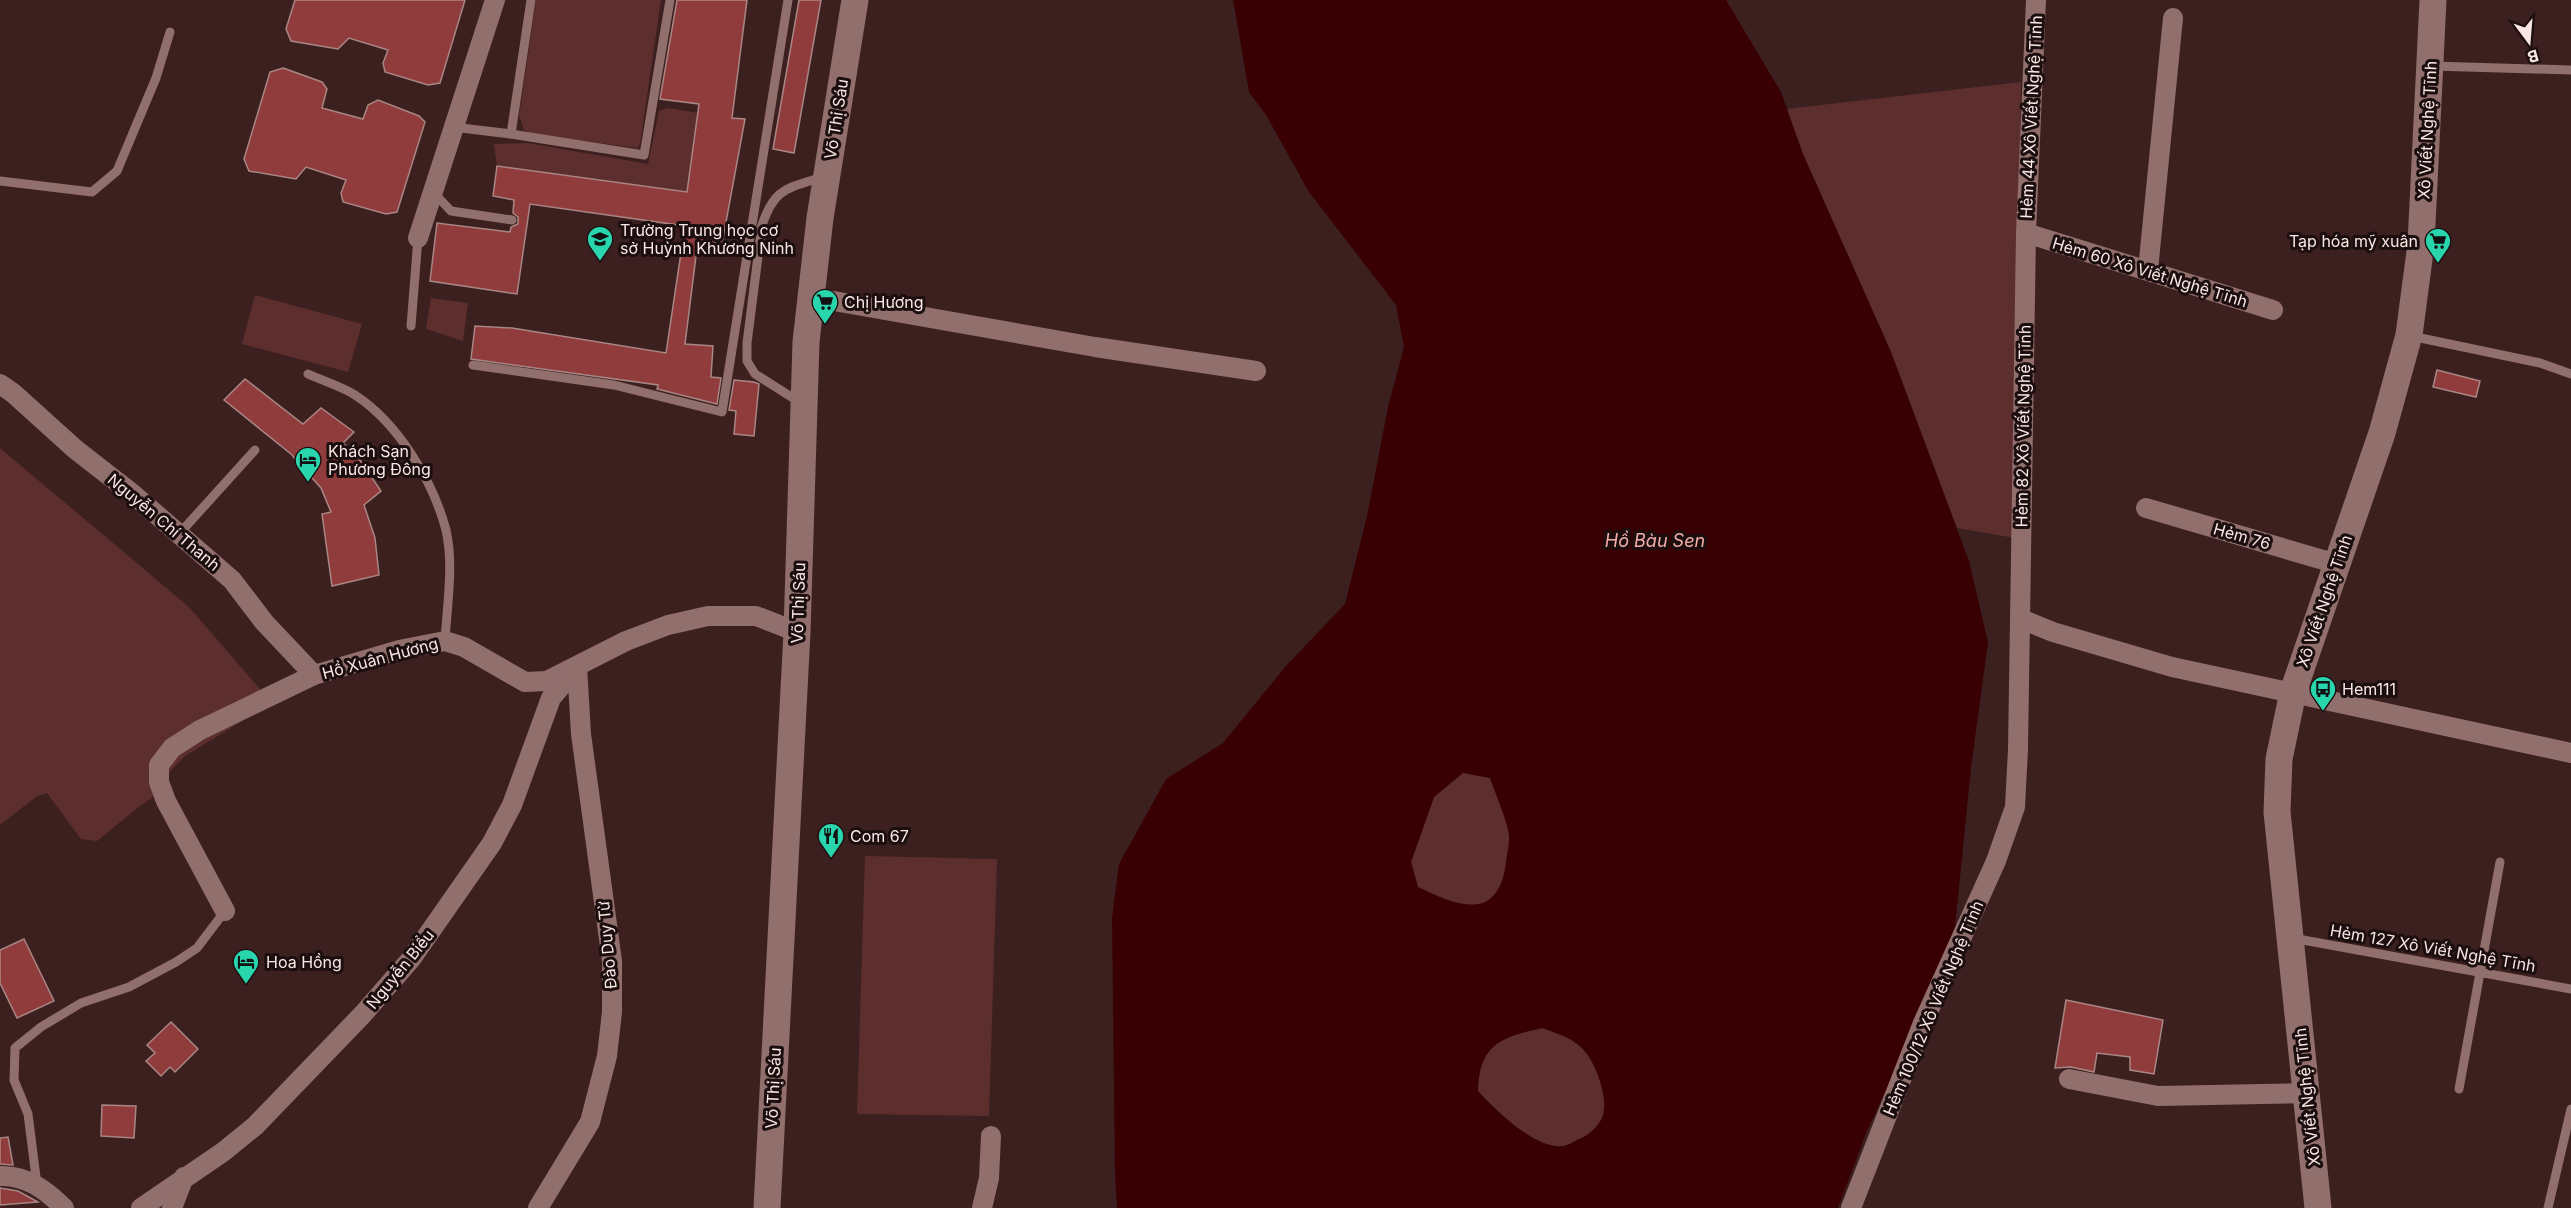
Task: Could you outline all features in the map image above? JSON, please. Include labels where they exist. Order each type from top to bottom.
[{"type":"street","points":[[418,238],[495,0]]},
{"type":"street","name":"Võ Thị Sáu","points":[[767,1208],[797,632],[803,405],[811,297],[827,175],[855,0]]},
{"type":"street","name":"Hẻm 44 Xô Viết Nghệ Tĩnh","points":[[2026,233],[2036,0]]},
{"type":"street","name":"Xô Viết Nghệ Tĩnh","points":[[2318,1208],[2277,812],[2278,759],[2293,692],[2382,433],[2409,335],[2421,244],[2433,0]]},
{"type":"street","points":[[2148,270],[2173,18]]},
{"type":"street","name":"Hẻm 60 Xô Viết Nghệ Tĩnh","points":[[2026,233],[2273,310]]},
{"type":"street","name":"Hẻm 82 Xô Viết Nghệ Tĩnh","points":[[2015,807],[2021,619],[2026,233]]},
{"type":"street","points":[[811,297],[1095,347],[1256,371]]},
{"type":"street","name":"Nguyễn Chí Thanh","points":[[0,384],[75,450],[134,495],[232,580],[264,622],[314,675]]},
{"type":"street","name":"Hẻm 76","points":[[2146,508],[2337,564]]},
{"type":"street","name":"Hồ Xuân Hương","points":[[225,911],[166,801],[159,782],[159,765],[172,748],[200,730],[314,675],[399,650],[445,640],[464,647],[525,682],[547,681],[626,640],[668,625],[708,616],[756,616],[797,632]]},
{"type":"street","points":[[2021,619],[2053,632],[2172,667],[2571,753]]},
{"type":"street","name":"Nguyễn Biểu","points":[[141,1208],[224,1152],[255,1125],[363,1014],[411,959],[492,843],[512,805],[551,698],[577,666]]},
{"type":"street","name":"Đào Duy Từ","points":[[538,1208],[590,1122],[607,1056],[612,1012],[612,961],[581,734],[577,666]]},
{"type":"street","name":"Hẻm 100/12 Xô Viết Nghệ Tĩnh","points":[[1851,1208],[1923,1023],[1996,861],[2015,807]]},
{"type":"street","points":[[2069,1079],[2158,1096],[2307,1092]]},
{"type":"street","points":[[982,1208],[989,1178],[991,1136]]},
{"type":"street","points":[[0,1176],[14,1175],[37,1185],[64,1208]]},
{"type":"street","points":[[172,1208],[184,1178]]},
{"type":"lane","points":[[511,134],[531,0]]},
{"type":"lane","points":[[453,127],[644,155],[670,0]]},
{"type":"lane","points":[[473,365],[523,374],[614,385],[722,412],[788,0]]},
{"type":"lane","points":[[0,181],[93,192],[117,171],[156,78],[170,32]]},
{"type":"lane","points":[[2430,66],[2571,70]]},
{"type":"lane","points":[[803,405],[754,374],[747,361],[747,343],[762,225],[768,207],[781,191],[827,175]]},
{"type":"lane","points":[[432,190],[451,211],[512,220]]},
{"type":"lane","points":[[411,326],[418,238]]},
{"type":"lane","points":[[2409,335],[2540,363],[2571,374]]},
{"type":"lane","points":[[308,374],[355,395],[394,429],[433,494],[446,531],[449,569],[445,640]]},
{"type":"lane","points":[[179,534],[255,450]]},
{"type":"lane","points":[[2459,1089],[2500,862]]},
{"type":"lane","points":[[37,1185],[28,1114],[14,1080],[15,1048],[41,1028],[81,1003],[129,987],[176,963],[197,948],[225,911]]},
{"type":"lane","name":"Hẻm 127 Xô Viết Nghệ Tĩnh","points":[[2290,938],[2479,970],[2571,989]]},
{"type":"lane","points":[[2548,1208],[2571,1109]]},
{"type":"shaded area","points":[[536,0],[661,0],[640,144],[637,148],[532,134],[524,130],[519,116]]},
{"type":"shaded area","points":[[2021,82],[2015,538],[1957,528],[1891,352],[1803,154],[1786,109]]},
{"type":"shaded area","points":[[668,108],[698,113],[687,192],[497,166],[494,144],[527,143],[648,164],[659,111]]},
{"type":"shaded area","points":[[255,295],[362,324],[348,372],[242,344]]},
{"type":"shaded area","points":[[431,298],[468,303],[463,341],[426,329]]},
{"type":"shaded area","points":[[0,448],[189,607],[272,703],[185,756],[170,771],[162,791],[97,841],[81,839],[47,793],[36,797],[0,825]]},
{"type":"shaded area","points":[[1463,772],[1490,778],[1509,834],[1507,865],[1500,886],[1487,901],[1471,906],[1447,900],[1418,887],[1411,862],[1434,797]]},
{"type":"shaded area","points":[[865,856],[997,859],[989,1116],[857,1114]]},
{"type":"shaded area","points":[[1542,1028],[1568,1038],[1582,1048],[1597,1072],[1603,1093],[1604,1112],[1599,1123],[1587,1135],[1564,1146],[1553,1146],[1529,1136],[1517,1128],[1478,1091],[1483,1062],[1495,1045],[1515,1035]]},
{"type":"water","name":"Hồ Bàu Sen","points":[[1233,0],[1726,0],[1781,92],[1803,154],[1891,352],[1969,561],[1988,642],[1971,768],[1955,927],[1938,979],[1867,1131],[1838,1208],[1117,1208],[1112,918],[1119,864],[1166,779],[1223,743],[1286,666],[1345,604],[1367,516],[1388,407],[1404,347],[1396,305],[1309,192],[1266,115],[1249,92]],"holes":[[[1463,773],[1490,778],[1509,834],[1502,881],[1495,894],[1485,902],[1474,904],[1461,904],[1447,900],[1418,887],[1411,862],[1434,797]],[[1542,1028],[1568,1038],[1582,1048],[1597,1072],[1603,1093],[1604,1112],[1599,1123],[1587,1135],[1564,1146],[1553,1146],[1529,1136],[1517,1128],[1478,1091],[1479,1075],[1483,1063],[1495,1045],[1515,1035]]]},
{"type":"building","points":[[295,0],[465,0],[440,83],[428,85],[385,72],[383,63],[388,50],[349,38],[338,49],[291,41],[286,29]]},
{"type":"building","points":[[677,0],[747,0],[732,118],[745,119],[722,244],[698,240],[685,344],[713,346],[711,377],[721,378],[717,404],[657,389],[658,385],[471,359],[475,326],[512,328],[666,353],[685,226],[530,204],[517,294],[430,281],[437,223],[510,232],[511,227],[518,224],[518,217],[513,213],[514,200],[493,196],[497,166],[687,192],[699,104],[660,99]]},
{"type":"building","points":[[799,0],[821,0],[794,153],[773,149]]},
{"type":"building","points":[[283,68],[322,82],[327,89],[322,108],[363,119],[368,105],[378,100],[419,116],[425,122],[397,212],[386,214],[343,202],[341,193],[346,180],[306,167],[296,179],[249,171],[244,159],[270,72]]},
{"type":"building","points":[[2437,370],[2480,381],[2476,397],[2433,387]]},
{"type":"building","points":[[245,379],[303,424],[321,408],[354,432],[343,443],[358,457],[381,491],[364,505],[375,538],[379,575],[332,586],[322,514],[331,512],[321,488],[291,454],[224,400]]},
{"type":"building","points":[[734,380],[759,384],[754,436],[734,434],[736,411],[729,410]]},
{"type":"building","points":[[24,939],[54,1001],[17,1018],[0,983],[0,950]]},
{"type":"building","points":[[2066,1000],[2163,1020],[2154,1074],[2130,1070],[2130,1057],[2097,1053],[2094,1072],[2071,1067],[2055,1068]]},
{"type":"building","points":[[171,1022],[198,1049],[175,1072],[170,1067],[161,1076],[146,1061],[155,1053],[147,1045]]},
{"type":"building","points":[[102,1105],[136,1106],[134,1138],[101,1136]]},
{"type":"building","points":[[8,1137],[13,1165],[0,1164],[0,1138]]},
{"type":"building","points":[[0,1188],[18,1191],[38,1202],[0,1205]]},
{"type":"place","name":"Trường Trung học cơ sở Huỳnh Khương Ninh","points":[[600,262]]},
{"type":"place","name":"Tạp hóa mỹ xuân","points":[[2438,264]]},
{"type":"place","name":"Chị Hương","points":[[825,325]]},
{"type":"place","name":"Khách Sạn Phương Đông","points":[[308,483]]},
{"type":"place","name":"Hem111","points":[[2323,712]]},
{"type":"place","name":"Com 67","points":[[831,859]]},
{"type":"place","name":"Hoa Hồng","points":[[246,985]]}]
